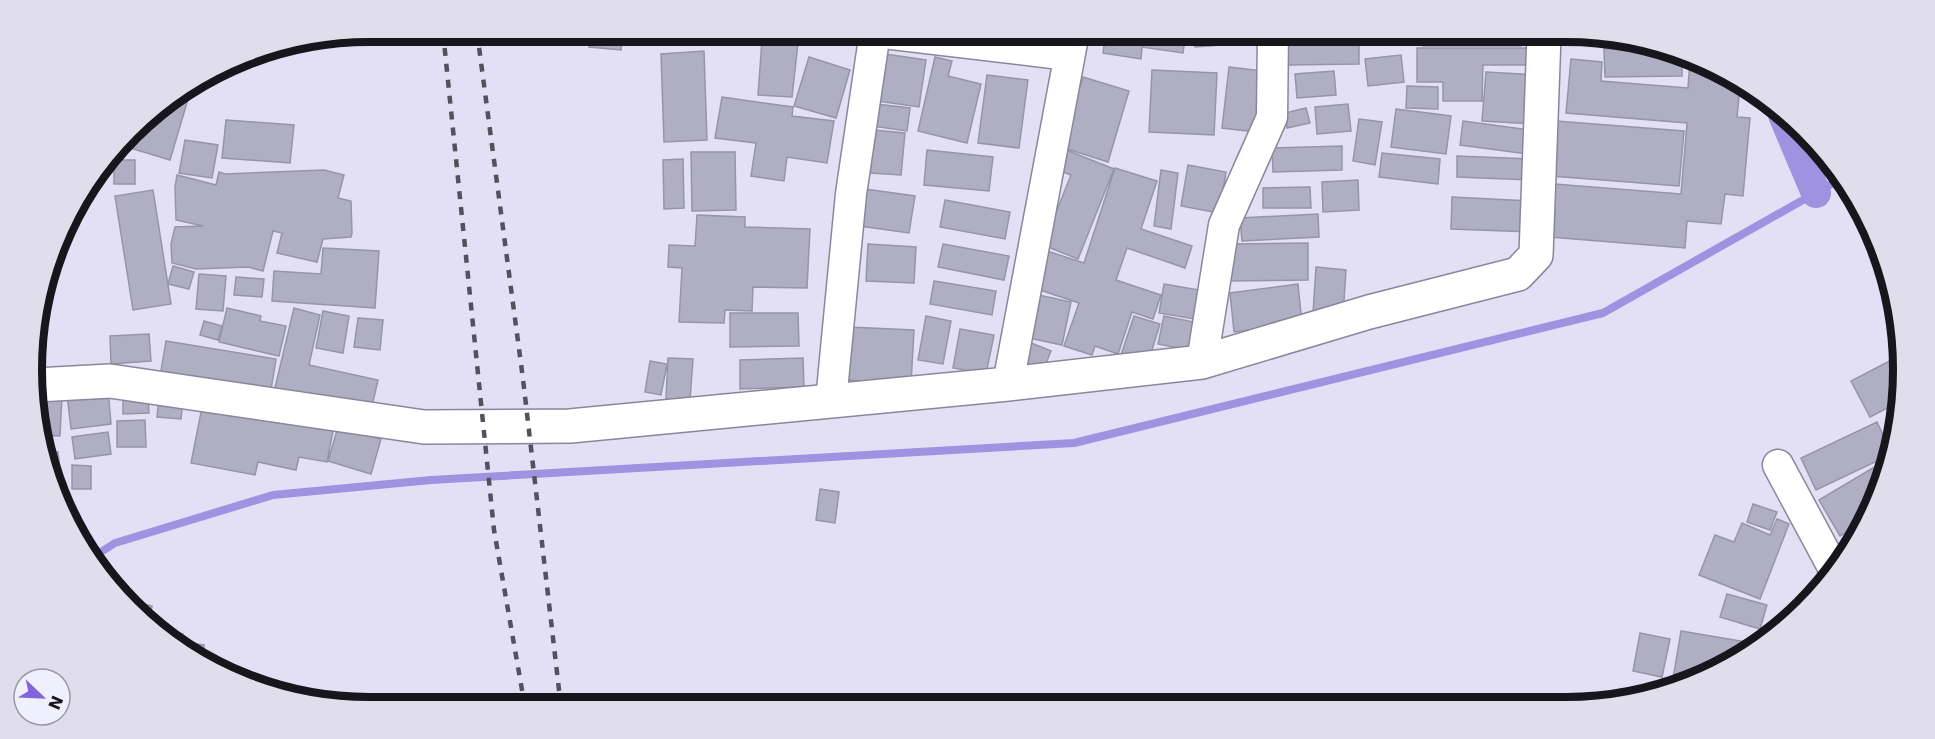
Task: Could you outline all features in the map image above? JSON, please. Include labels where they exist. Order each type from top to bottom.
[{"type":"street","points":[[831,401],[851,194],[874,42]]},
{"type":"street","points":[[1008,384],[1071,43],[1053,42]]},
{"type":"street","points":[[1202,362],[1224,225],[1272,117],[1273,42]]},
{"type":"street","points":[[43,385],[110,381],[424,427],[570,426],[1008,384],[1202,362],[1370,312],[1518,274],[1536,255],[1544,42]]},
{"type":"street","points":[[1778,465],[1830,562]]},
{"type":"building","points":[[590,42],[622,42],[621,50],[589,47]]},
{"type":"building","points":[[762,42],[798,43],[792,97],[758,95]]},
{"type":"building","points":[[1105,42],[1185,42],[1183,53],[1142,47],[1141,59],[1103,53]]},
{"type":"building","points":[[1195,42],[1263,42],[1195,47]]},
{"type":"building","points":[[1288,42],[1359,42],[1359,64],[1288,65]]},
{"type":"building","points":[[1423,42],[1521,42],[1521,46],[1423,46]]},
{"type":"building","points":[[1417,48],[1529,48],[1529,65],[1483,65],[1482,101],[1443,101],[1443,82],[1417,82]]},
{"type":"building","points":[[1604,49],[1631,49],[1671,59],[1682,63],[1682,76],[1605,77]]},
{"type":"building","points":[[704,51],[707,140],[664,142],[661,54]]},
{"type":"building","points":[[878,53],[926,60],[919,107],[871,100]]},
{"type":"building","points":[[1401,55],[1404,82],[1368,86],[1365,59]]},
{"type":"building","points":[[809,57],[850,70],[836,118],[794,106]]},
{"type":"building","points":[[935,57],[952,61],[948,76],[981,84],[967,143],[918,131]]},
{"type":"building","points":[[1571,59],[1602,62],[1601,81],[1688,88],[1691,67],[1721,82],[1721,85],[1729,86],[1739,92],[1737,117],[1750,118],[1743,196],[1725,194],[1721,224],[1687,221],[1685,248],[1550,237],[1555,184],[1681,194],[1687,123],[1566,113]]},
{"type":"building","points":[[1229,67],[1262,71],[1255,132],[1222,128]]},
{"type":"building","points":[[1152,70],[1217,73],[1214,135],[1149,132]]},
{"type":"building","points":[[1334,71],[1336,95],[1297,98],[1295,74]]},
{"type":"building","points":[[1486,72],[1538,75],[1535,124],[1482,121]]},
{"type":"building","points":[[987,75],[1028,80],[1019,148],[978,143]]},
{"type":"building","points":[[1083,77],[1129,91],[1108,162],[1061,147]]},
{"type":"building","points":[[1407,86],[1438,87],[1438,109],[1406,108]]},
{"type":"building","points":[[189,97],[170,160],[129,148],[154,123]]},
{"type":"building","points":[[722,97],[793,107],[792,116],[834,121],[827,163],[787,157],[784,181],[751,176],[756,143],[715,138]]},
{"type":"building","points":[[876,104],[910,108],[907,131],[873,126]]},
{"type":"building","points":[[1348,104],[1351,131],[1317,134],[1315,107]]},
{"type":"building","points":[[1306,108],[1310,123],[1287,128],[1285,113]]},
{"type":"building","points":[[1396,109],[1451,116],[1446,154],[1391,147]]},
{"type":"building","points":[[1359,119],[1382,122],[1375,165],[1353,161]]},
{"type":"building","points":[[226,120],[294,125],[290,163],[222,158]]},
{"type":"building","points":[[1463,121],[1538,131],[1535,155],[1460,145]]},
{"type":"building","points":[[1556,121],[1684,131],[1679,186],[1551,176]]},
{"type":"building","points":[[873,130],[905,133],[901,175],[870,173]]},
{"type":"building","points":[[185,140],[218,145],[212,178],[179,173]]},
{"type":"building","points":[[1342,146],[1342,170],[1273,172],[1272,148]]},
{"type":"building","points":[[927,150],[993,157],[989,191],[924,185]]},
{"type":"building","points":[[1066,150],[1114,169],[1078,259],[1043,245],[1071,175],[1058,170]]},
{"type":"building","points":[[691,152],[735,152],[736,210],[692,211]]},
{"type":"building","points":[[1382,153],[1440,159],[1438,184],[1379,177]]},
{"type":"building","points":[[1457,156],[1534,159],[1533,180],[1457,177]]},
{"type":"building","points":[[683,159],[684,208],[664,209],[663,160]]},
{"type":"building","points":[[118,160],[135,160],[135,184],[114,184],[114,165]]},
{"type":"building","points":[[1188,165],[1226,172],[1219,213],[1181,206]]},
{"type":"building","points":[[1115,168],[1157,181],[1141,229],[1192,246],[1185,268],[1127,248],[1116,280],[1161,295],[1153,319],[1132,312],[1118,354],[1095,346],[1092,355],[1064,346],[1079,303],[1031,287],[1044,250],[1084,263]]},
{"type":"building","points":[[324,170],[344,175],[338,198],[351,201],[352,233],[351,237],[323,239],[317,262],[277,253],[282,233],[273,231],[263,271],[248,267],[196,269],[172,263],[171,244],[175,227],[203,226],[176,220],[177,175],[216,185],[219,172],[225,174]]},
{"type":"building","points":[[1161,170],[1178,173],[1171,229],[1154,226]]},
{"type":"building","points":[[1358,180],[1359,210],[1323,212],[1322,182]]},
{"type":"building","points":[[1310,187],[1311,208],[1263,208],[1263,188]]},
{"type":"building","points":[[865,189],[915,196],[909,233],[860,226]]},
{"type":"building","points":[[153,190],[171,304],[133,310],[115,196]]},
{"type":"building","points":[[1452,197],[1531,201],[1530,232],[1451,229]]},
{"type":"building","points":[[945,200],[1010,212],[1005,239],[940,227]]},
{"type":"building","points":[[1318,214],[1319,237],[1242,241],[1240,218]]},
{"type":"building","points":[[697,215],[745,217],[745,227],[810,229],[807,288],[753,287],[752,311],[725,310],[724,323],[679,322],[682,268],[668,267],[669,245],[695,246]]},
{"type":"building","points":[[1308,243],[1308,280],[1228,281],[1228,244]]},
{"type":"building","points":[[868,244],[916,247],[914,283],[866,281]]},
{"type":"building","points":[[943,244],[1009,256],[1004,280],[938,267]]},
{"type":"building","points":[[323,248],[379,251],[375,308],[272,301],[274,271],[321,274]]},
{"type":"building","points":[[173,266],[194,272],[189,289],[168,284]]},
{"type":"building","points":[[1316,267],[1346,270],[1343,315],[1313,313]]},
{"type":"building","points":[[199,274],[226,276],[223,311],[196,309]]},
{"type":"building","points":[[236,277],[264,279],[262,297],[234,295]]},
{"type":"building","points":[[934,281],[996,291],[992,315],[930,304]]},
{"type":"building","points":[[1164,284],[1205,291],[1200,320],[1159,313]]},
{"type":"building","points":[[1298,284],[1302,323],[1234,332],[1230,293]]},
{"type":"building","points":[[1034,294],[1071,302],[1062,345],[1024,337]]},
{"type":"building","points":[[227,308],[261,316],[260,321],[286,326],[279,356],[219,342]]},
{"type":"building","points":[[294,308],[320,315],[309,365],[378,380],[370,415],[274,392]]},
{"type":"building","points":[[323,311],[349,316],[343,353],[316,348]]},
{"type":"building","points":[[730,313],[798,313],[799,346],[730,347]]},
{"type":"building","points":[[926,316],[951,321],[943,364],[918,360]]},
{"type":"building","points":[[1134,316],[1160,324],[1148,363],[1121,355]]},
{"type":"building","points":[[1164,316],[1199,323],[1194,351],[1158,344]]},
{"type":"building","points":[[358,318],[383,320],[380,350],[354,347]]},
{"type":"building","points":[[204,321],[222,326],[218,340],[200,335]]},
{"type":"building","points":[[848,327],[914,330],[911,384],[845,380]]},
{"type":"building","points":[[960,329],[994,335],[986,374],[953,368]]},
{"type":"building","points":[[149,334],[151,361],[111,364],[110,336]]},
{"type":"building","points":[[166,341],[276,359],[270,396],[160,377]]},
{"type":"building","points":[[1031,343],[1051,351],[1041,376],[1021,368]]},
{"type":"building","points":[[668,358],[693,359],[690,400],[666,399]]},
{"type":"building","points":[[803,358],[804,387],[740,389],[740,360]]},
{"type":"building","points":[[1893,359],[1891,406],[1870,417],[1851,381]]},
{"type":"building","points":[[650,361],[667,364],[661,395],[645,392]]},
{"type":"building","points":[[108,389],[111,424],[71,429],[67,394]]},
{"type":"building","points":[[148,392],[149,413],[123,414],[123,394]]},
{"type":"building","points":[[43,395],[62,396],[60,436],[49,435]]},
{"type":"building","points":[[159,397],[183,399],[181,419],[157,417]]},
{"type":"building","points":[[203,402],[334,426],[327,462],[299,457],[296,470],[258,462],[255,475],[191,463]]},
{"type":"building","points":[[145,420],[146,447],[117,447],[117,421]]},
{"type":"building","points":[[1877,422],[1885,440],[1880,459],[1816,490],[1801,458]]},
{"type":"building","points":[[338,427],[381,439],[371,474],[328,461]]},
{"type":"building","points":[[108,432],[111,454],[75,459],[72,437]]},
{"type":"building","points":[[53,452],[58,452],[61,479],[59,475]]},
{"type":"building","points":[[1879,464],[1868,495],[1851,530],[1840,536],[1819,500]]},
{"type":"building","points":[[72,465],[91,466],[91,489],[72,489]]},
{"type":"building","points":[[820,489],[839,492],[835,523],[816,520]]},
{"type":"building","points":[[1753,504],[1777,512],[1770,530],[1747,522]]},
{"type":"building","points":[[1777,519],[1789,524],[1760,599],[1699,575],[1715,535],[1734,542],[1742,523],[1770,535]]},
{"type":"building","points":[[1727,594],[1767,605],[1760,629],[1720,617]]},
{"type":"building","points":[[140,603],[152,606],[151,613]]},
{"type":"building","points":[[1681,631],[1747,642],[1710,663],[1673,679]]},
{"type":"building","points":[[1640,633],[1670,639],[1662,677],[1633,671]]},
{"type":"building","points":[[190,643],[204,645],[203,651]]},
{"type":"waterway","points":[[1790,131],[1816,193]]},
{"type":"waterway","points":[[99,553],[115,543],[273,495],[431,480],[1074,443],[1603,313],[1834,182]]},
{"type":"railway","points":[[444,42],[494,530],[523,697]]},
{"type":"railway","points":[[478,42],[523,379],[560,697]]}]
